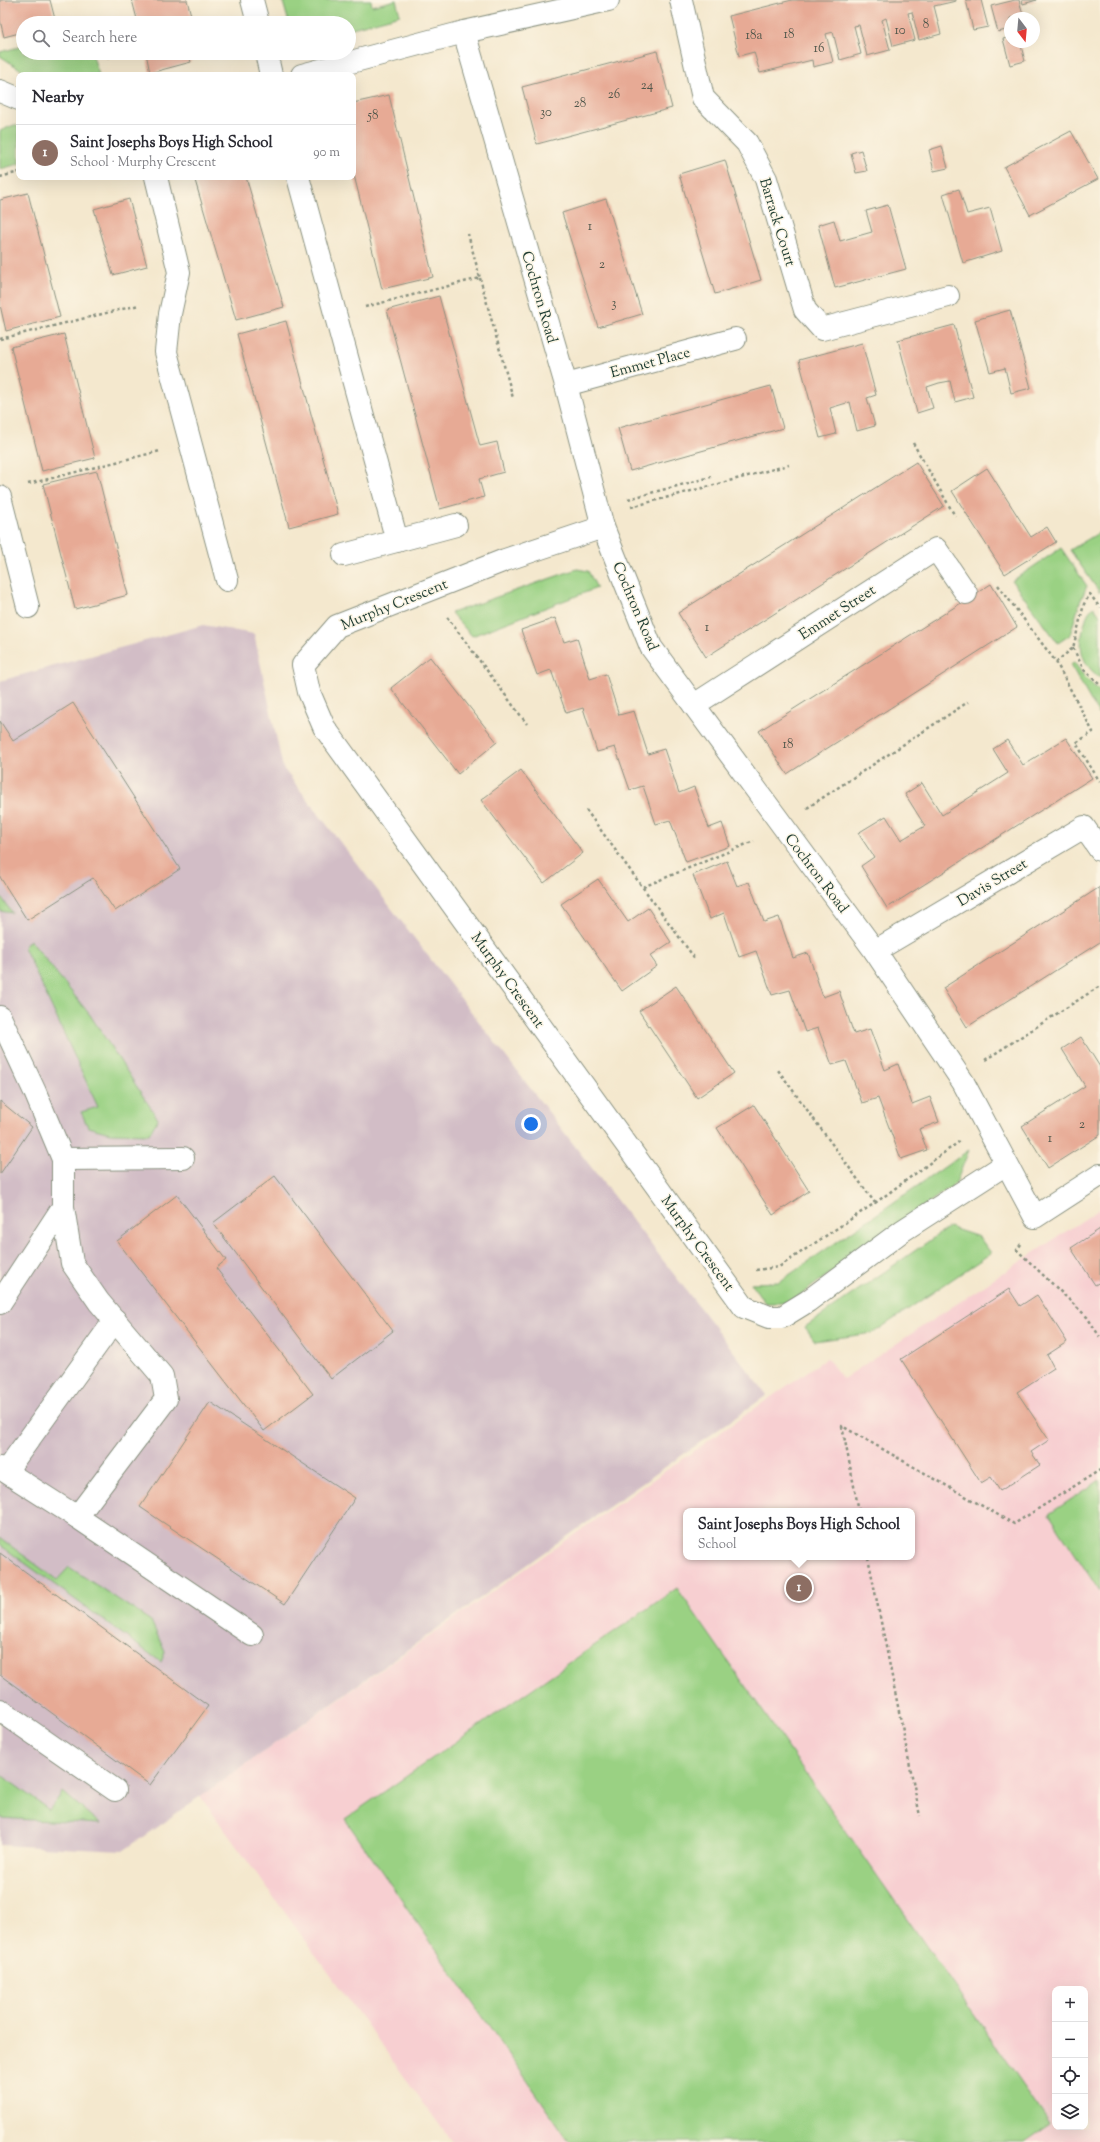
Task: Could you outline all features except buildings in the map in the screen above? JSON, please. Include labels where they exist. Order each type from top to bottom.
[{"type":"street","points":[[252,0],[256,16]]},
{"type":"street","points":[[313,72],[464,32],[608,0]]},
{"type":"street","name":"Barrack Court","points":[[682,0],[703,98],[747,143],[766,179],[805,310],[822,329],[948,296]]},
{"type":"street","name":"Cochron Road","points":[[464,32],[566,385],[603,527],[651,647],[875,951],[963,1082],[1035,1217]]},
{"type":"street","points":[[268,60],[270,72]]},
{"type":"street","points":[[0,91],[16,98]]},
{"type":"street","points":[[157,180],[179,272],[166,352],[227,580]]},
{"type":"street","points":[[299,180],[397,541]]},
{"type":"street","name":"Emmet Place","points":[[566,385],[735,338]]},
{"type":"street","points":[[1,506],[28,607]]},
{"type":"street","points":[[344,555],[456,525]]},
{"type":"street","name":"Murphy Crescent","points":[[603,527],[504,560],[337,626],[303,664],[309,692],[324,727],[744,1307],[769,1317],[782,1317],[808,1301],[902,1231],[1006,1164]]},
{"type":"street","name":"Emmet Street","points":[[694,706],[936,549],[966,593]]},
{"type":"street","name":"Davis Street","points":[[875,951],[1084,827],[1100,850]]},
{"type":"street","points":[[0,1017],[35,1092],[63,1159],[63,1207],[72,1263],[99,1302],[162,1376],[166,1399],[78,1517]]},
{"type":"street","points":[[63,1159],[182,1158]]},
{"type":"street","points":[[1035,1217],[1100,1175]]},
{"type":"street","points":[[0,1303],[63,1207]]},
{"type":"street","points":[[115,1320],[3,1469],[78,1517],[252,1635]]},
{"type":"street","points":[[0,1710],[115,1790]]},
{"type":"path","points":[[0,176],[16,173]]},
{"type":"path","points":[[468,234],[513,398]]},
{"type":"path","points":[[336,315],[480,278]]},
{"type":"path","points":[[0,339],[174,296]]},
{"type":"path","points":[[23,486],[191,443]]},
{"type":"path","points":[[913,443],[955,516]]},
{"type":"path","points":[[630,508],[789,464]]},
{"type":"path","points":[[620,501],[712,478]]},
{"type":"path","points":[[996,583],[1056,662],[1093,732],[1076,743],[1100,782]]},
{"type":"path","points":[[426,590],[527,724]]},
{"type":"path","points":[[1056,662],[1073,648],[1084,604],[1090,594],[1100,608]]},
{"type":"path","points":[[1073,648],[1084,670],[1100,685]]},
{"type":"path","points":[[804,810],[968,702]]},
{"type":"path","points":[[586,810],[696,960]]},
{"type":"path","points":[[643,887],[784,828]]},
{"type":"path","points":[[978,1064],[1100,986]]},
{"type":"path","points":[[778,1070],[875,1203]]},
{"type":"path","points":[[727,1284],[747,1270],[779,1267],[875,1203],[985,1123]]},
{"type":"path","points":[[1035,1217],[1017,1250],[1087,1317],[1100,1337]]},
{"type":"path","points":[[858,1508],[842,1426],[1014,1524],[1100,1470]]},
{"type":"path","points":[[869,1560],[920,1816]]},
{"type":"shaded area","points":[[203,625],[254,634],[283,768],[767,1395],[123,1851],[0,1845],[0,681]]},
{"type":"shaded area","points":[[1100,1209],[1100,2142],[452,2142],[200,1796],[827,1358],[843,1379]]},
{"type":"green space","points":[[290,0],[371,0],[372,6],[396,0],[400,15],[356,27],[356,16],[287,16],[283,2]]},
{"type":"green space","points":[[16,48],[16,60],[94,60],[98,72],[24,72],[0,56],[0,52]]},
{"type":"green space","points":[[14,125],[16,126],[16,165],[0,169],[0,131]]},
{"type":"green space","points":[[1100,532],[1100,593],[1070,550]]},
{"type":"green space","points":[[1061,548],[1087,586],[1080,602],[1070,635],[1058,643],[1012,581]]},
{"type":"green space","points":[[577,569],[588,571],[597,588],[472,636],[451,613]]},
{"type":"green space","points":[[1094,607],[1100,616],[1100,678],[1085,661],[1081,648],[1082,634],[1086,618],[1088,613]]},
{"type":"green space","points":[[1074,662],[1085,677],[1100,692],[1100,717],[1073,669],[1071,664]]},
{"type":"green space","points":[[0,895],[12,913],[0,911]]},
{"type":"green space","points":[[30,940],[90,1015],[158,1119],[149,1134],[110,1133],[88,1127],[81,1112],[98,1107],[24,947]]},
{"type":"green space","points":[[969,1150],[956,1183],[789,1303],[765,1303],[751,1283],[779,1282]]},
{"type":"green space","points":[[949,1227],[979,1237],[991,1253],[873,1333],[815,1341],[805,1327]]},
{"type":"green space","points":[[1100,1480],[1100,1592],[1049,1514]]},
{"type":"green space","points":[[0,1538],[57,1580],[69,1567],[151,1621],[165,1652],[161,1662],[0,1545]]},
{"type":"green space","points":[[677,1588],[1050,2124],[1024,2142],[570,2142],[345,1819]]},
{"type":"green space","points":[[0,1774],[49,1810],[63,1792],[100,1824],[0,1818]]},
{"type":"place","name":"Saint Josephs Boys High School","points":[[799,1588]]}]
